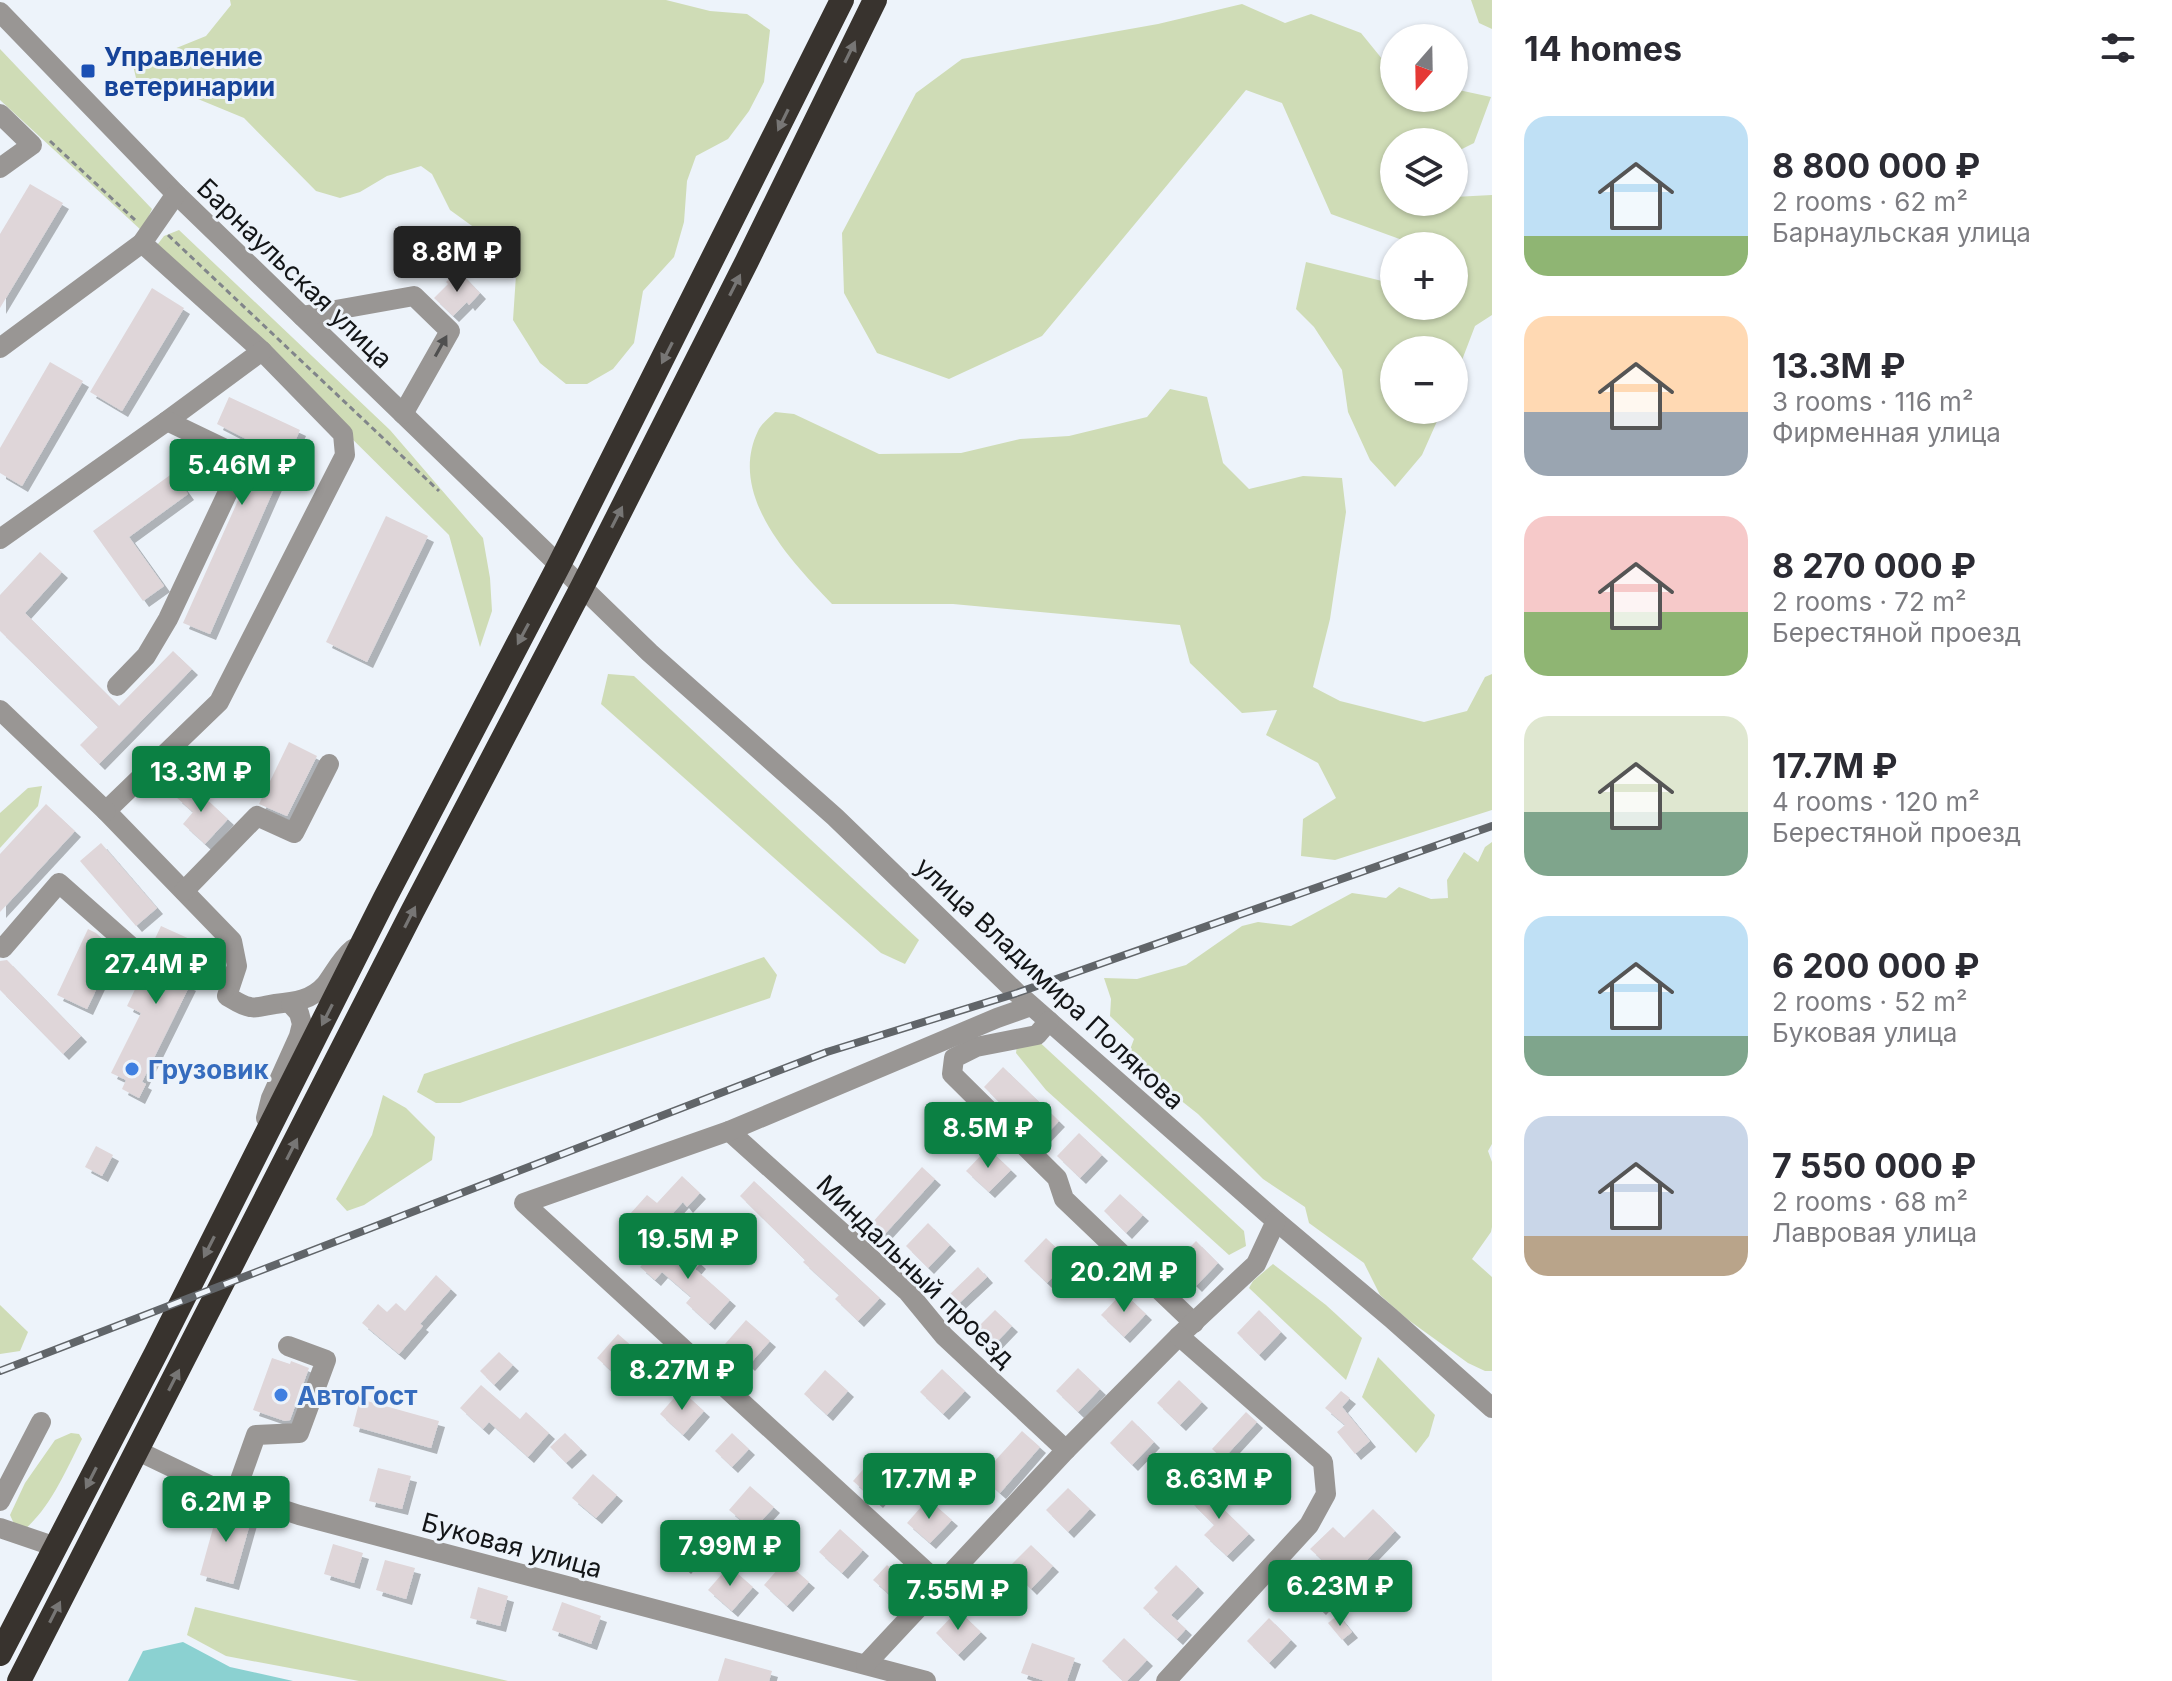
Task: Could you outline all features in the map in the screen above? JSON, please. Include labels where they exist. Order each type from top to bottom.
[{"type":"highway","points":[[0,1654],[559,565],[842,0]]},
{"type":"highway","points":[[19,1681],[412,912],[582,587],[875,0]]},
{"type":"street","name":"Барнаульская улица","points":[[0,12],[176,194],[559,565]]},
{"type":"street","points":[[0,114],[32,145],[0,168]]},
{"type":"street","points":[[0,348],[142,243],[176,194]]},
{"type":"street","points":[[106,811],[219,702],[345,455],[343,434],[262,351],[142,243]]},
{"type":"street","points":[[302,316],[414,296],[450,331],[403,414]]},
{"type":"street","points":[[0,539],[262,351]]},
{"type":"street","points":[[117,686],[146,656],[168,619],[244,458],[167,421]]},
{"type":"street","name":"улица Владимира Полякова","points":[[559,565],[650,653],[835,817],[1031,1006],[1492,1408]]},
{"type":"street","points":[[0,710],[106,811],[232,941],[237,966],[227,996],[251,1008],[291,1004],[314,994],[326,984],[346,955],[367,936]]},
{"type":"street","points":[[184,891],[257,816],[294,833],[329,764]]},
{"type":"street","points":[[3,948],[59,883],[136,951]]},
{"type":"street","points":[[257,1153],[271,1098],[302,1024],[299,1013],[291,1004]]},
{"type":"street","points":[[941,1585],[524,1203],[729,1131],[1031,1006]]},
{"type":"street","points":[[1049,1021],[1037,1035],[976,1047],[954,1058],[952,1074],[1057,1178],[1064,1199],[1186,1330],[1323,1462],[1326,1494],[1309,1525],[1166,1681]]},
{"type":"street","name":"Миндальный проезд","points":[[729,1131],[907,1291],[944,1336],[1066,1450]]},
{"type":"street","points":[[866,1664],[1066,1450],[1256,1264],[1276,1221]]},
{"type":"street","points":[[235,1494],[256,1435],[299,1433],[326,1360],[288,1346]]},
{"type":"street","points":[[0,1501],[41,1422]]},
{"type":"street","name":"Буковая улица","points":[[138,1451],[211,1486],[314,1519],[926,1681]]},
{"type":"street","points":[[0,1528],[56,1547]]},
{"type":"green space","points":[[230,0],[666,0],[710,11],[747,14],[770,30],[764,82],[749,111],[728,139],[696,156],[687,181],[684,222],[674,257],[643,291],[634,343],[613,369],[587,384],[566,384],[540,363],[513,320],[516,275],[497,244],[450,210],[432,174],[421,166],[387,176],[360,192],[340,198],[316,191],[244,118],[181,92],[136,78],[132,61],[206,36],[231,5]]},
{"type":"green space","points":[[1471,0],[1492,0],[1492,29],[1479,23]]},
{"type":"green space","points":[[1242,4],[1285,23],[1311,14],[1361,33],[1380,56],[1380,112],[1468,112],[1468,92],[1491,97],[1474,143],[1468,146],[1468,128],[1380,128],[1380,216],[1468,216],[1468,196],[1492,195],[1492,315],[1475,326],[1468,344],[1468,336],[1380,336],[1380,424],[1436,424],[1422,455],[1395,487],[1370,460],[1348,412],[1342,370],[1314,327],[1296,309],[1306,262],[1380,280],[1380,320],[1468,320],[1468,232],[1380,232],[1331,214],[1282,103],[1246,90],[1042,336],[949,379],[877,353],[844,293],[842,233],[916,93],[962,59],[1158,24]]},
{"type":"green space","points":[[0,49],[152,209],[142,231],[0,100]]},
{"type":"green space","points":[[179,230],[390,430],[483,538],[492,611],[480,647],[449,535],[154,249],[164,236]]},
{"type":"green space","points":[[1170,389],[1207,397],[1223,463],[1249,489],[1303,476],[1342,478],[1346,512],[1330,619],[1313,687],[1340,701],[1424,722],[1467,711],[1485,677],[1492,674],[1492,810],[1335,860],[1301,856],[1303,819],[1336,798],[1318,763],[1266,735],[1277,710],[1242,713],[1190,663],[1180,625],[953,604],[832,604],[782,547],[757,503],[751,479],[751,455],[758,431],[775,412],[794,414],[879,454],[961,453],[1020,439],[1069,436],[1147,417]]},
{"type":"green space","points":[[608,674],[634,676],[919,940],[905,964],[881,953],[601,704]]},
{"type":"green space","points":[[42,786],[38,806],[0,848],[0,813],[28,788]]},
{"type":"green space","points":[[1492,842],[1492,1144],[1488,1151],[1492,1162],[1492,1227],[1472,1259],[1492,1277],[1492,1371],[1485,1371],[1468,1363],[1407,1319],[1380,1295],[1364,1263],[1309,1223],[1305,1207],[1263,1179],[1198,1114],[1141,1069],[1128,1055],[1134,1039],[1110,1016],[1111,999],[1104,978],[1137,979],[1186,965],[1242,926],[1258,922],[1291,926],[1352,893],[1386,898],[1399,887],[1431,899],[1448,898],[1447,880],[1464,852],[1478,862],[1485,847]]},
{"type":"green space","points":[[764,957],[777,975],[770,998],[460,1103],[436,1103],[417,1092],[424,1074]]},
{"type":"green space","points":[[1035,1038],[1244,1231],[1246,1246],[1229,1255],[1046,1090],[1016,1053],[1018,1040]]},
{"type":"green space","points":[[383,1095],[406,1108],[435,1137],[432,1160],[364,1205],[347,1211],[336,1199],[372,1135]]},
{"type":"green space","points":[[1273,1264],[1362,1338],[1346,1380],[1249,1288]]},
{"type":"green space","points":[[0,1305],[28,1332],[20,1351],[0,1354]]},
{"type":"green space","points":[[1378,1357],[1435,1415],[1429,1436],[1416,1453],[1362,1397]]},
{"type":"green space","points":[[71,1433],[79,1434],[82,1439],[57,1488],[34,1521],[24,1530],[16,1528],[10,1515],[25,1483],[55,1440]]},
{"type":"green space","points":[[195,1607],[508,1681],[359,1681],[226,1656],[187,1635]]},
{"type":"water","points":[[183,1642],[230,1667],[293,1681],[128,1681],[143,1651]]},
{"type":"building","points":[[30,184],[63,203],[0,308],[0,234]]},
{"type":"building","points":[[458,270],[480,293],[453,316],[434,298]]},
{"type":"building","points":[[152,288],[184,308],[122,411],[90,392]]},
{"type":"building","points":[[50,362],[83,381],[22,486],[0,473],[0,448]]},
{"type":"building","points":[[229,397],[300,430],[210,634],[183,623],[262,447],[217,424]]},
{"type":"building","points":[[173,473],[188,494],[129,537],[164,586],[143,601],[93,531]]},
{"type":"building","points":[[386,516],[428,536],[367,662],[326,642]]},
{"type":"building","points":[[40,552],[62,572],[25,613],[119,706],[173,651],[192,669],[99,764],[80,745],[98,727],[0,631],[0,595]]},
{"type":"building","points":[[289,742],[317,756],[287,816],[259,804]]},
{"type":"building","points":[[189,783],[228,819],[205,844],[183,824],[193,812],[176,797]]},
{"type":"building","points":[[46,804],[75,831],[0,912],[0,854]]},
{"type":"building","points":[[101,843],[157,908],[136,926],[80,861]]},
{"type":"building","points":[[161,926],[203,945],[186,983],[190,985],[142,1082],[146,1084],[139,1098],[122,1089],[126,1080],[111,1073],[141,1013],[127,1006],[150,958],[174,969],[152,945]]},
{"type":"building","points":[[88,929],[115,950],[87,1009],[57,995]]},
{"type":"building","points":[[7,960],[81,1036],[63,1054],[0,990],[0,961]]},
{"type":"building","points":[[1003,1067],[1059,1121],[1039,1142],[984,1087]]},
{"type":"building","points":[[953,1102],[975,1124],[953,1146],[931,1125]]},
{"type":"building","points":[[1079,1133],[1102,1155],[1080,1178],[1057,1156]]},
{"type":"building","points":[[96,1146],[113,1155],[102,1176],[85,1167]]},
{"type":"building","points":[[988,1148],[1011,1170],[989,1192],[966,1171]]},
{"type":"building","points":[[922,1167],[935,1179],[884,1235],[871,1224]]},
{"type":"building","points":[[682,1176],[700,1193],[687,1207],[683,1202],[644,1245],[621,1224],[647,1195],[657,1203]]},
{"type":"building","points":[[754,1181],[880,1298],[858,1321],[835,1299],[839,1295],[740,1196]]},
{"type":"building","points":[[1120,1194],[1143,1215],[1126,1233],[1104,1211]]},
{"type":"building","points":[[928,1223],[950,1245],[928,1268],[906,1246]]},
{"type":"building","points":[[1046,1238],[1069,1260],[1047,1283],[1024,1261]]},
{"type":"building","points":[[1196,1241],[1218,1263],[1196,1286],[1174,1264]]},
{"type":"building","points":[[680,1245],[700,1263],[695,1269],[730,1300],[709,1324],[686,1303],[691,1297],[662,1272],[655,1280],[640,1267],[659,1247],[670,1257]]},
{"type":"building","points":[[978,1267],[987,1277],[956,1306],[947,1297]]},
{"type":"building","points":[[436,1275],[451,1289],[399,1354],[362,1323],[378,1304],[387,1312],[396,1303],[405,1311]]},
{"type":"building","points":[[1123,1292],[1146,1314],[1124,1337],[1101,1315]]},
{"type":"building","points":[[995,1310],[1012,1326],[990,1349],[973,1332]]},
{"type":"building","points":[[1259,1310],[1281,1332],[1259,1355],[1237,1333]]},
{"type":"building","points":[[746,1320],[770,1341],[749,1365],[725,1344]]},
{"type":"building","points":[[618,1334],[642,1355],[620,1379],[597,1358]]},
{"type":"building","points":[[499,1352],[513,1365],[494,1385],[480,1371]]},
{"type":"building","name":"АвтоГост","points":[[272,1358],[309,1368],[290,1420],[253,1410]]},
{"type":"building","points":[[1078,1368],[1100,1389],[1078,1412],[1056,1391]]},
{"type":"building","points":[[942,1369],[965,1391],[943,1414],[920,1392]]},
{"type":"building","points":[[825,1370],[848,1391],[827,1415],[804,1394]]},
{"type":"building","points":[[1179,1380],[1202,1402],[1180,1425],[1157,1403]]},
{"type":"building","points":[[481,1385],[520,1419],[526,1412],[549,1433],[528,1457],[489,1422],[483,1429],[460,1408]]},
{"type":"building","points":[[681,1390],[704,1411],[683,1435],[660,1414]]},
{"type":"building","points":[[1341,1391],[1350,1398],[1342,1407],[1370,1441],[1355,1454],[1337,1432],[1345,1425],[1325,1408]]},
{"type":"building","points":[[360,1399],[439,1421],[431,1448],[353,1426]]},
{"type":"building","points":[[1246,1412],[1257,1422],[1223,1459],[1212,1449]]},
{"type":"building","points":[[1132,1420],[1154,1442],[1132,1465],[1110,1443]]},
{"type":"building","points":[[1022,1431],[1040,1447],[1000,1493],[981,1476]]},
{"type":"building","points":[[565,1433],[581,1449],[566,1463],[550,1447]]},
{"type":"building","points":[[732,1433],[749,1449],[732,1467],[715,1451]]},
{"type":"building","points":[[874,1457],[898,1478],[877,1502],[853,1481]]},
{"type":"building","points":[[378,1468],[411,1476],[402,1509],[369,1501]]},
{"type":"building","points":[[593,1474],[617,1495],[596,1518],[572,1498]]},
{"type":"building","points":[[1209,1482],[1219,1492],[1212,1498],[1249,1534],[1227,1556],[1204,1535],[1214,1525],[1190,1501]]},
{"type":"building","points":[[750,1486],[774,1507],[753,1530],[729,1510]]},
{"type":"building","points":[[1068,1488],[1090,1509],[1068,1532],[1046,1510]]},
{"type":"building","points":[[928,1499],[952,1520],[930,1543],[907,1523]]},
{"type":"building","points":[[220,1503],[253,1513],[233,1584],[200,1575]]},
{"type":"building","points":[[1373,1509],[1395,1531],[1320,1609],[1297,1587],[1323,1561],[1310,1549],[1333,1527],[1344,1538]]},
{"type":"building","points":[[683,1524],[706,1545],[685,1568],[662,1547]]},
{"type":"building","points":[[840,1529],[863,1550],[842,1573],[819,1552]]},
{"type":"building","points":[[333,1544],[363,1553],[354,1583],[324,1574]]},
{"type":"building","points":[[1031,1545],[1053,1566],[1031,1589],[1009,1567]]},
{"type":"building","points":[[385,1560],[415,1568],[406,1599],[376,1590]]},
{"type":"building","points":[[785,1561],[809,1582],[787,1606],[764,1585]]},
{"type":"building","points":[[887,1565],[910,1586],[897,1601],[873,1580]]},
{"type":"building","points":[[1176,1565],[1198,1587],[1171,1615],[1186,1629],[1177,1639],[1143,1608],[1158,1592],[1154,1588]]},
{"type":"building","points":[[729,1566],[753,1587],[732,1611],[708,1590]]},
{"type":"building","points":[[478,1587],[508,1596],[500,1626],[470,1618]]},
{"type":"building","points":[[562,1602],[601,1616],[591,1644],[552,1630]]},
{"type":"building","points":[[958,1610],[981,1632],[958,1655],[936,1633]]},
{"type":"building","points":[[1338,1615],[1352,1632],[1342,1640],[1328,1623]]},
{"type":"building","points":[[1269,1618],[1291,1640],[1269,1663],[1247,1641]]},
{"type":"building","points":[[1124,1638],[1147,1660],[1127,1681],[1123,1681],[1102,1661]]},
{"type":"building","points":[[1032,1643],[1075,1658],[1067,1681],[1045,1681],[1021,1673]]},
{"type":"building","points":[[725,1658],[772,1671],[769,1681],[718,1681]]},
{"type":"railway","points":[[0,1371],[827,1052],[1017,993],[1492,826]]},
{"type":"place","name":"Управление ветеринарии","points":[[88,71]]},
{"type":"place","name":"Грузовик","points":[[132,1069]]},
{"type":"place","name":"АвтоГост","points":[[281,1395]]}]
